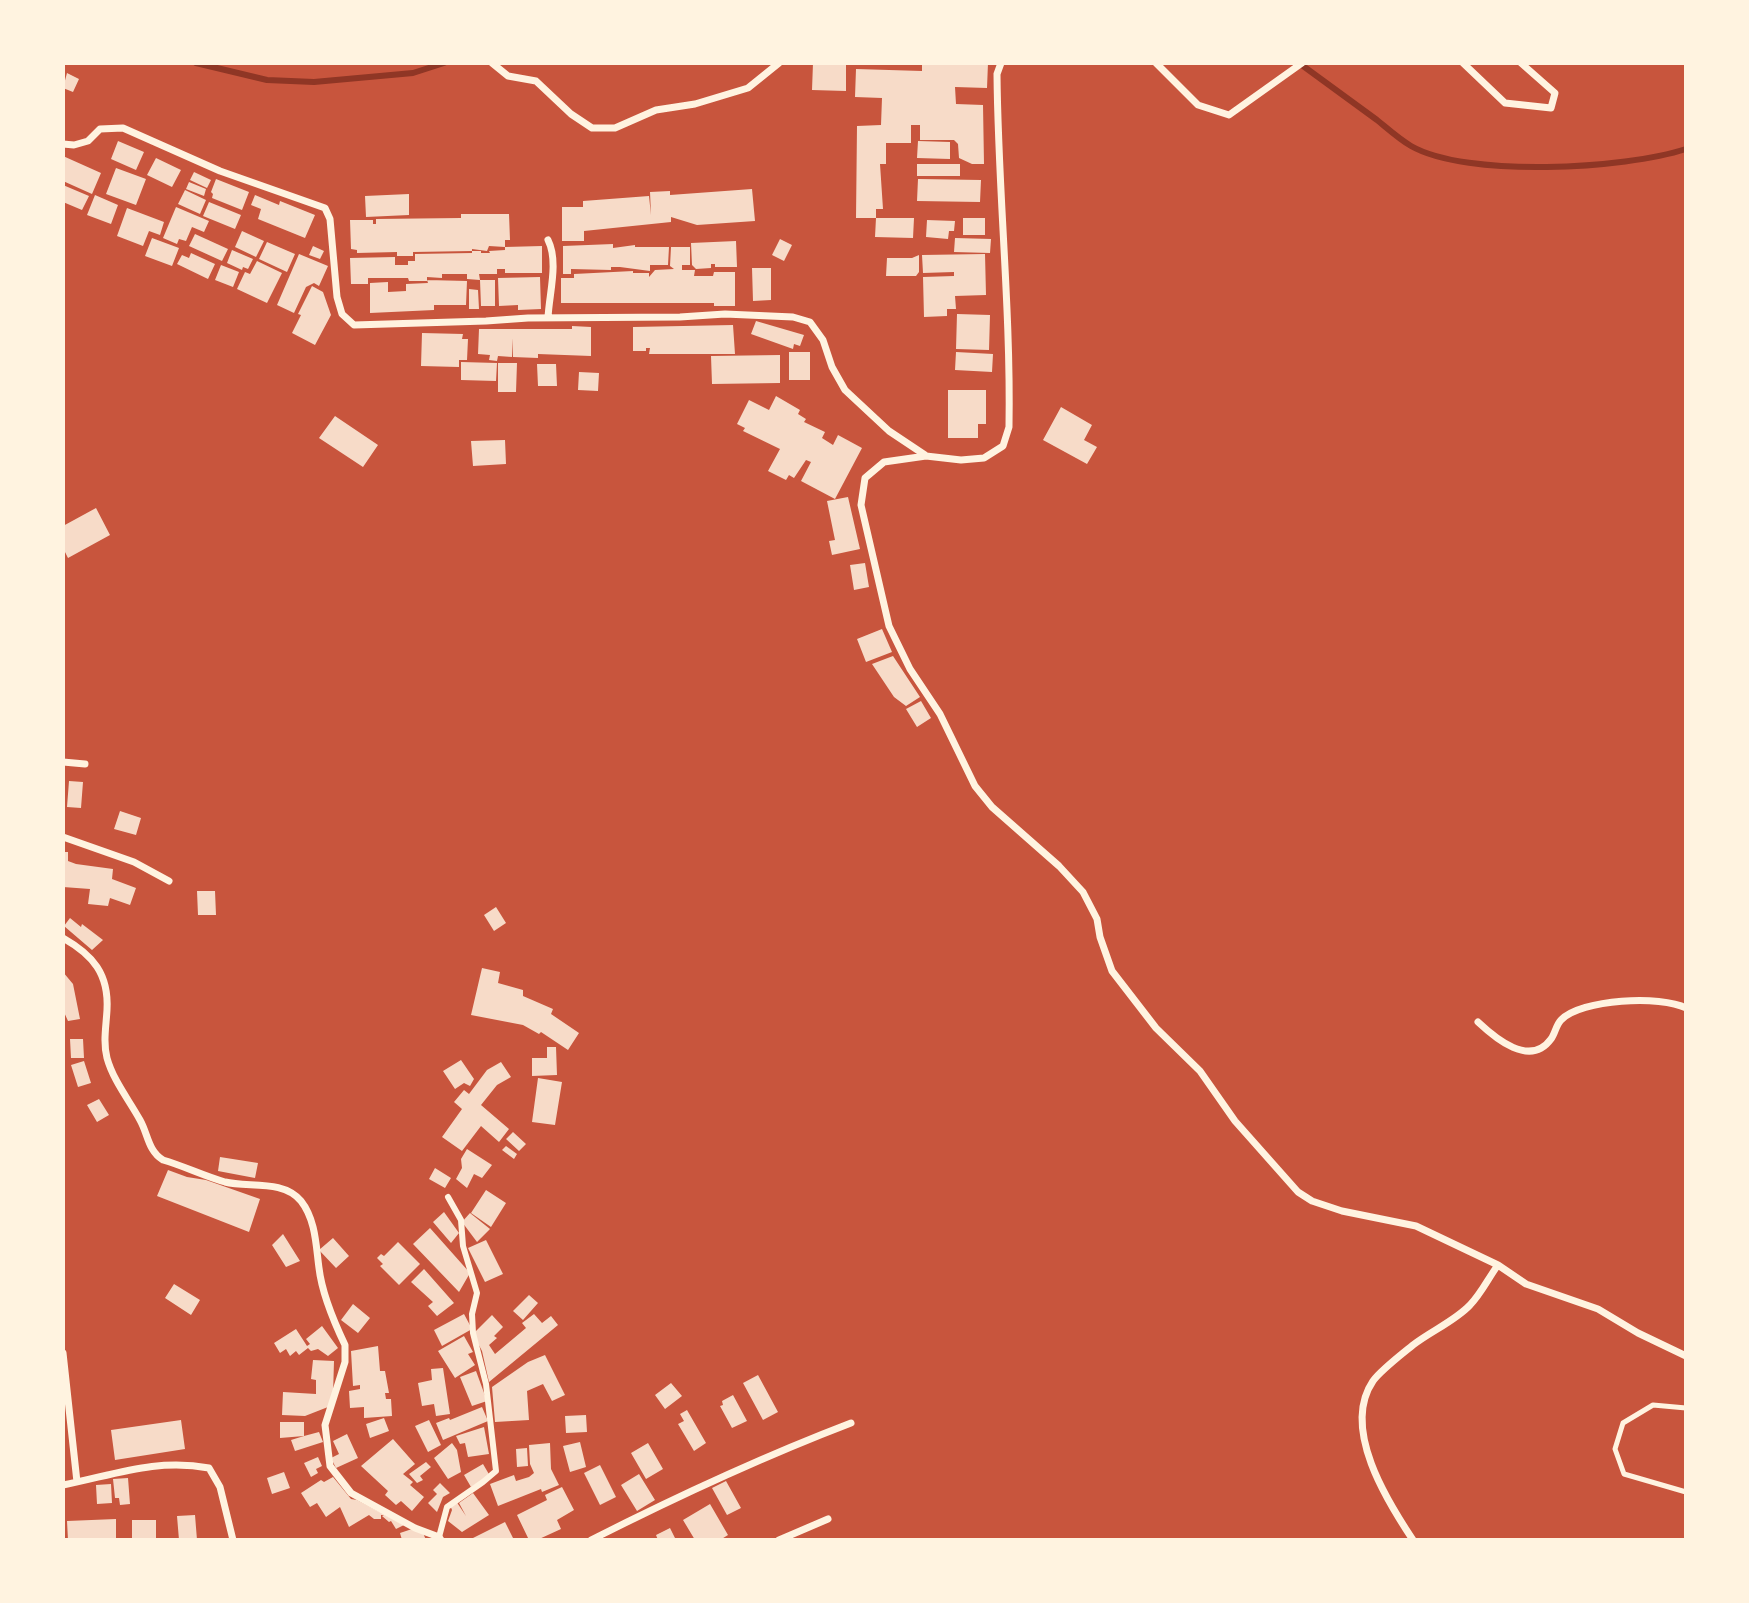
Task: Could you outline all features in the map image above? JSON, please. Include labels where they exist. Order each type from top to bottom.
[{"type":"street","points":[[492,63],[508,76],[536,81],[570,114],[592,128],[615,128],[656,110],[695,104],[748,88],[779,63]]},
{"type":"street","points":[[1001,63],[997,74],[998,158],[1007,286],[1009,427],[1003,446],[984,458],[961,460],[926,456],[884,462],[865,478],[860,505],[889,626],[910,669],[940,714],[975,786],[992,807],[1059,866],[1083,892],[1097,919],[1100,937],[1112,971],[1156,1028],[1200,1072],[1235,1121],[1298,1192],[1312,1201],[1342,1211],[1416,1226],[1498,1265],[1526,1284],[1598,1309],[1637,1333],[1686,1356]]},
{"type":"street","points":[[1156,63],[1198,105],[1229,115],[1302,63]]},
{"type":"street","points":[[1462,63],[1505,103],[1550,108],[1555,93],[1521,63]]},
{"type":"street","points":[[63,144],[74,145],[88,141],[100,130],[123,128],[220,171],[325,208],[330,219],[337,297],[342,314],[354,325],[766,314],[810,322],[823,340],[832,367],[845,390],[889,431],[926,456]]},
{"type":"street","points":[[548,240],[554,265],[548,318]]},
{"type":"street","points":[[63,762],[85,764]]},
{"type":"street","points":[[63,836],[134,862],[169,881]]},
{"type":"street","points":[[63,938],[93,960],[103,977],[108,1061],[141,1121],[156,1156],[226,1182],[267,1185],[282,1189],[300,1200],[310,1218],[322,1284],[345,1345],[345,1362],[325,1425],[330,1466],[351,1493],[415,1528],[440,1538],[447,1507],[496,1471],[486,1384],[472,1333],[472,1314],[477,1293],[463,1245],[461,1220],[448,1197]]},
{"type":"street","points":[[1478,1022],[1498,1040],[1516,1049],[1531,1052],[1550,1041],[1561,1020],[1579,1008],[1648,1001],[1679,1005],[1686,1009]]},
{"type":"street","points":[[1413,1540],[1393,1510],[1373,1470],[1362,1428],[1364,1404],[1373,1381],[1414,1344],[1470,1305],[1498,1265]]},
{"type":"street","points":[[63,1353],[78,1482]]},
{"type":"street","points":[[591,1540],[686,1492],[771,1454],[852,1423]]},
{"type":"street","points":[[63,1485],[128,1469],[171,1464],[209,1468],[220,1488],[233,1540]]},
{"type":"street","points":[[779,1540],[828,1519]]},
{"type":"lane","points":[[1686,1408],[1653,1405],[1623,1423],[1615,1449],[1624,1474],[1686,1492]]},
{"type":"building","points":[[813,63],[846,64],[846,91],[812,90]]},
{"type":"building","points":[[922,63],[988,63],[987,88],[955,87],[956,104],[983,105],[984,164],[972,164],[959,158],[958,144],[954,140],[920,140],[920,125],[911,125],[911,143],[886,143],[886,164],[880,164],[883,209],[876,209],[876,218],[856,218],[857,126],[881,125],[882,98],[855,97],[856,69],[922,71]]},
{"type":"building","points":[[67,73],[79,79],[73,92],[63,88]]},
{"type":"building","points":[[118,141],[144,152],[136,170],[111,159]]},
{"type":"building","points":[[918,141],[950,142],[950,159],[917,158]]},
{"type":"building","points":[[63,156],[101,173],[92,194],[63,181]]},
{"type":"building","points":[[156,158],[181,170],[172,187],[147,175]]},
{"type":"building","points":[[917,164],[960,164],[960,176],[917,176]]},
{"type":"building","points":[[116,168],[146,179],[136,205],[106,194]]},
{"type":"building","points":[[194,172],[211,180],[207,188],[190,180]]},
{"type":"building","points":[[216,179],[249,192],[242,210],[212,198],[211,192]]},
{"type":"building","points":[[918,179],[981,180],[980,202],[917,201]]},
{"type":"building","points":[[189,182],[206,189],[204,196],[186,189]]},
{"type":"building","points":[[63,185],[89,196],[82,210],[63,202]]},
{"type":"building","points":[[752,189],[755,221],[697,225],[671,217],[671,222],[584,231],[584,241],[562,241],[562,207],[583,207],[583,201],[649,196],[651,215],[650,192],[670,191],[670,195]]},
{"type":"building","points":[[185,190],[206,200],[200,214],[178,204]]},
{"type":"building","points":[[409,194],[409,215],[366,217],[365,196]]},
{"type":"building","points":[[95,195],[118,205],[111,224],[87,215]]},
{"type":"building","points":[[255,195],[279,205],[280,201],[315,215],[305,238],[258,219],[261,209],[251,205]]},
{"type":"building","points":[[209,202],[241,215],[235,229],[203,216]]},
{"type":"building","points":[[176,207],[209,221],[204,232],[192,227],[186,241],[179,239],[177,244],[163,238]]},
{"type":"building","points":[[127,208],[164,222],[160,235],[149,231],[143,246],[117,236]]},
{"type":"building","points":[[461,214],[509,214],[510,240],[505,240],[505,247],[489,246],[487,251],[472,249],[413,252],[413,256],[397,256],[397,252],[357,253],[357,250],[351,249],[350,220],[373,220],[373,224],[376,224],[376,219],[461,218]]},
{"type":"building","points":[[876,218],[914,218],[913,238],[875,237]]},
{"type":"building","points":[[963,218],[985,218],[985,235],[963,235]]},
{"type":"building","points":[[927,220],[955,221],[954,231],[949,231],[948,239],[926,237]]},
{"type":"building","points":[[242,231],[264,241],[256,257],[235,247]]},
{"type":"building","points":[[195,234],[228,249],[222,261],[189,246]]},
{"type":"building","points":[[152,238],[179,248],[172,266],[145,256]]},
{"type":"building","points":[[955,238],[991,239],[990,253],[954,252]]},
{"type":"building","points":[[780,239],[792,245],[784,261],[772,255]]},
{"type":"building","points":[[736,241],[737,267],[715,267],[715,264],[711,264],[711,268],[696,269],[692,265],[691,243]]},
{"type":"building","points":[[267,242],[295,254],[287,272],[259,259]]},
{"type":"building","points":[[613,244],[613,248],[635,245],[669,247],[668,265],[650,265],[650,271],[611,267],[611,270],[571,269],[571,274],[563,274],[563,246]]},
{"type":"building","points":[[313,246],[324,251],[320,259],[309,255]]},
{"type":"building","points":[[542,246],[542,273],[505,273],[505,269],[497,269],[497,274],[479,274],[480,280],[467,279],[467,274],[442,274],[442,278],[427,277],[427,281],[368,278],[368,284],[351,284],[350,258],[395,257],[395,265],[408,265],[408,261],[415,261],[415,254],[472,251],[490,253],[489,251],[505,250],[505,247]]},
{"type":"building","points":[[671,247],[690,247],[690,265],[682,265],[682,270],[695,270],[694,276],[735,272],[735,306],[714,306],[714,303],[561,303],[561,278],[574,278],[574,274],[633,271],[649,273],[649,277],[655,270],[674,269],[670,266]]},
{"type":"building","points":[[232,250],[253,259],[248,269],[243,267],[242,270],[227,263]]},
{"type":"building","points":[[191,253],[215,264],[208,279],[177,264],[182,255],[189,258]]},
{"type":"building","points":[[299,254],[328,266],[319,286],[314,283],[306,287],[294,313],[277,305]]},
{"type":"building","points":[[985,254],[986,295],[955,296],[956,309],[947,309],[947,316],[924,317],[923,277],[954,276],[954,272],[923,273],[922,255]]},
{"type":"building","points":[[919,255],[919,272],[916,276],[886,276],[887,258],[912,258]]},
{"type":"building","points":[[257,261],[282,273],[267,303],[237,289],[245,272],[250,274]]},
{"type":"building","points":[[221,265],[239,272],[233,287],[215,280]]},
{"type":"building","points":[[752,268],[771,268],[771,300],[753,301]]},
{"type":"building","points":[[540,277],[541,309],[518,310],[518,305],[499,306],[498,278]]},
{"type":"building","points":[[427,280],[467,281],[466,305],[434,305],[434,310],[370,313],[370,283],[388,282],[388,292],[406,291],[406,284],[428,283]]},
{"type":"building","points":[[480,280],[495,280],[495,306],[481,306]]},
{"type":"building","points":[[312,286],[323,292],[331,315],[315,345],[292,333]]},
{"type":"building","points":[[469,289],[478,290],[479,309],[469,309]]},
{"type":"building","points":[[957,314],[990,315],[989,350],[956,349]]},
{"type":"building","points":[[756,321],[804,335],[800,346],[794,344],[793,349],[751,334]]},
{"type":"building","points":[[733,325],[735,354],[649,354],[650,348],[646,348],[646,351],[633,351],[633,327]]},
{"type":"building","points":[[572,326],[591,327],[591,356],[538,354],[538,358],[513,357],[513,338],[512,357],[498,356],[497,361],[489,360],[490,355],[478,354],[479,329],[572,329]]},
{"type":"building","points":[[422,333],[463,334],[462,339],[468,339],[467,360],[459,360],[459,367],[421,366]]},
{"type":"building","points":[[789,352],[810,352],[810,380],[789,380]]},
{"type":"building","points":[[956,352],[993,354],[992,372],[955,370]]},
{"type":"building","points":[[780,355],[780,383],[712,384],[711,356]]},
{"type":"building","points":[[461,362],[497,363],[496,381],[461,380]]},
{"type":"building","points":[[498,363],[517,363],[516,392],[498,392]]},
{"type":"building","points":[[537,364],[556,364],[557,386],[538,386]]},
{"type":"building","points":[[579,372],[599,373],[598,391],[578,390]]},
{"type":"building","points":[[948,390],[986,390],[986,424],[978,424],[978,438],[948,438]]},
{"type":"building","points":[[776,396],[800,410],[798,414],[806,419],[804,422],[825,432],[822,438],[833,445],[838,435],[862,448],[835,499],[801,481],[811,462],[806,460],[794,478],[789,475],[786,480],[768,471],[780,449],[743,431],[745,428],[737,424],[749,400],[769,410]]},
{"type":"building","points":[[1061,407],[1092,425],[1084,440],[1097,447],[1087,464],[1043,440]]},
{"type":"building","points":[[335,416],[378,445],[363,467],[319,438]]},
{"type":"building","points":[[505,440],[506,464],[473,466],[471,441]]},
{"type":"building","points":[[848,497],[860,549],[832,555],[829,541],[835,540],[827,501]]},
{"type":"building","points":[[96,508],[110,535],[68,558],[63,548],[63,526]]},
{"type":"building","points":[[865,563],[869,587],[854,590],[850,565]]},
{"type":"building","points":[[882,629],[892,652],[866,662],[857,639]]},
{"type":"building","points":[[893,656],[920,697],[906,706],[894,697],[872,664]]},
{"type":"building","points":[[921,701],[931,718],[917,727],[906,709]]},
{"type":"building","points":[[69,781],[83,782],[81,808],[67,807]]},
{"type":"building","points":[[120,811],[141,818],[136,835],[114,829]]},
{"type":"building","points":[[63,852],[68,852],[68,861],[76,864],[113,869],[112,879],[136,888],[130,905],[110,898],[108,906],[88,904],[90,889],[63,887]]},
{"type":"building","points":[[197,891],[215,891],[216,915],[198,915]]},
{"type":"building","points":[[496,907],[506,923],[494,931],[484,915]]},
{"type":"building","points":[[70,918],[103,940],[92,950],[64,926]]},
{"type":"building","points":[[482,968],[500,972],[498,983],[523,990],[523,996],[553,1009],[551,1014],[579,1033],[568,1050],[541,1032],[539,1034],[523,1025],[471,1015]]},
{"type":"building","points":[[63,972],[73,984],[80,1019],[68,1021],[63,1010]]},
{"type":"building","points":[[70,1039],[83,1039],[84,1058],[71,1058]]},
{"type":"building","points":[[547,1047],[556,1047],[557,1075],[532,1076],[532,1058],[547,1058]]},
{"type":"building","points":[[461,1060],[474,1079],[470,1086],[464,1083],[455,1089],[443,1071]]},
{"type":"building","points":[[84,1061],[91,1083],[78,1087],[71,1065]]},
{"type":"building","points":[[501,1062],[511,1077],[497,1085],[481,1105],[509,1129],[499,1142],[481,1126],[462,1151],[442,1137],[462,1109],[454,1102],[464,1090],[469,1094],[487,1070]]},
{"type":"building","points":[[538,1078],[562,1082],[555,1125],[532,1122]]},
{"type":"building","points":[[99,1099],[109,1115],[97,1122],[87,1105]]},
{"type":"building","points":[[513,1132],[526,1144],[519,1151],[506,1139]]},
{"type":"building","points":[[506,1146],[517,1154],[514,1159],[502,1150]]},
{"type":"building","points":[[467,1149],[492,1165],[482,1178],[474,1174],[467,1188],[456,1179],[462,1168],[461,1159]]},
{"type":"building","points":[[220,1157],[258,1163],[255,1178],[218,1171]]},
{"type":"building","points":[[435,1168],[451,1178],[445,1188],[429,1179]]},
{"type":"building","points":[[168,1170],[260,1199],[249,1232],[157,1196]]},
{"type":"building","points":[[486,1190],[506,1203],[491,1227],[471,1213]]},
{"type":"building","points":[[444,1212],[459,1233],[451,1243],[433,1222]]},
{"type":"building","points":[[470,1213],[490,1229],[477,1242],[462,1222]]},
{"type":"building","points":[[430,1228],[470,1273],[459,1292],[413,1244]]},
{"type":"building","points":[[283,1234],[300,1261],[286,1267],[272,1245]]},
{"type":"building","points":[[333,1238],[349,1256],[336,1268],[319,1250]]},
{"type":"building","points":[[486,1240],[503,1274],[485,1282],[468,1248]]},
{"type":"building","points":[[398,1242],[420,1264],[399,1285],[380,1266],[383,1264],[377,1258],[381,1254],[384,1256]]},
{"type":"building","points":[[424,1269],[454,1303],[437,1316],[428,1306],[433,1302],[411,1282]]},
{"type":"building","points":[[174,1284],[200,1300],[191,1315],[165,1298]]},
{"type":"building","points":[[529,1295],[538,1303],[523,1320],[513,1311]]},
{"type":"building","points":[[353,1304],[370,1318],[358,1333],[341,1320]]},
{"type":"building","points":[[464,1314],[472,1329],[442,1346],[434,1330]]},
{"type":"building","points":[[534,1314],[542,1323],[551,1316],[558,1325],[489,1382],[482,1351],[473,1334],[492,1315],[503,1327],[489,1345],[495,1354],[526,1328],[522,1323]]},
{"type":"building","points":[[322,1326],[338,1348],[328,1356],[318,1349],[311,1351],[308,1348],[299,1355],[296,1351],[290,1356],[286,1349],[280,1353],[274,1343],[296,1329],[307,1346],[310,1344],[306,1339]]},
{"type":"building","points":[[464,1336],[473,1352],[468,1354],[475,1365],[455,1378],[438,1351]]},
{"type":"building","points":[[378,1346],[380,1371],[385,1371],[389,1393],[385,1393],[386,1399],[391,1399],[392,1416],[364,1418],[364,1407],[350,1408],[349,1391],[360,1389],[360,1385],[353,1386],[351,1351]]},
{"type":"building","points":[[545,1355],[565,1395],[552,1401],[543,1384],[527,1391],[529,1420],[495,1422],[492,1387],[528,1362]]},
{"type":"building","points":[[313,1360],[334,1361],[333,1395],[328,1407],[305,1416],[282,1415],[283,1392],[316,1394],[316,1380],[311,1379]]},
{"type":"building","points":[[443,1368],[450,1414],[436,1416],[434,1404],[422,1406],[418,1383],[432,1380],[431,1369]]},
{"type":"building","points":[[476,1371],[487,1401],[472,1406],[460,1377]]},
{"type":"building","points":[[758,1375],[778,1412],[763,1420],[743,1383]]},
{"type":"building","points":[[671,1383],[682,1396],[665,1409],[655,1395]]},
{"type":"building","points":[[733,1395],[747,1421],[732,1428],[720,1406],[723,1405],[722,1401]]},
{"type":"building","points":[[482,1407],[488,1421],[443,1440],[436,1423]]},
{"type":"building","points":[[687,1410],[706,1443],[694,1451],[678,1424],[684,1421],[680,1414]]},
{"type":"building","points":[[586,1415],[587,1432],[566,1433],[565,1416]]},
{"type":"building","points":[[384,1418],[389,1431],[370,1438],[366,1424]]},
{"type":"building","points":[[181,1420],[185,1449],[115,1460],[111,1430]]},
{"type":"building","points":[[429,1420],[441,1445],[428,1452],[415,1426]]},
{"type":"building","points":[[280,1422],[304,1422],[304,1436],[280,1438]]},
{"type":"building","points":[[484,1427],[489,1454],[468,1457],[465,1443],[460,1444],[456,1436]]},
{"type":"building","points":[[319,1432],[323,1442],[295,1451],[291,1440]]},
{"type":"building","points":[[347,1434],[358,1458],[336,1468],[331,1458],[339,1454],[333,1441]]},
{"type":"building","points":[[393,1439],[415,1464],[403,1474],[413,1482],[410,1485],[424,1497],[412,1511],[401,1501],[396,1505],[385,1495],[388,1491],[361,1466]]},
{"type":"building","points":[[580,1442],[586,1467],[570,1472],[563,1446]]},
{"type":"building","points":[[452,1443],[457,1450],[461,1472],[448,1479],[434,1458]]},
{"type":"building","points":[[550,1443],[551,1469],[559,1485],[498,1506],[490,1484],[514,1475],[516,1481],[529,1477],[534,1473],[530,1464],[529,1445]]},
{"type":"building","points":[[648,1443],[663,1469],[646,1479],[631,1453]]},
{"type":"building","points":[[527,1448],[528,1466],[517,1467],[516,1449]]},
{"type":"building","points":[[318,1457],[322,1466],[316,1469],[318,1473],[311,1477],[304,1463]]},
{"type":"building","points":[[426,1462],[431,1467],[420,1476],[423,1480],[417,1483],[409,1474]]},
{"type":"building","points":[[483,1464],[490,1476],[471,1487],[464,1475]]},
{"type":"building","points":[[600,1465],[616,1497],[600,1505],[584,1473]]},
{"type":"building","points":[[284,1472],[290,1488],[272,1494],[267,1478]]},
{"type":"building","points":[[639,1474],[655,1500],[637,1511],[621,1485]]},
{"type":"building","points":[[333,1477],[351,1499],[357,1500],[404,1525],[396,1529],[391,1521],[382,1516],[384,1515],[381,1515],[381,1519],[374,1519],[369,1515],[349,1527],[340,1507],[326,1517],[317,1503],[310,1507],[301,1493],[321,1480],[324,1482]]},
{"type":"building","points":[[128,1478],[130,1504],[120,1505],[119,1498],[115,1498],[113,1479]]},
{"type":"building","points":[[726,1481],[741,1508],[727,1515],[712,1488]]},
{"type":"building","points":[[440,1483],[450,1493],[443,1497],[437,1512],[428,1503],[437,1494],[433,1490]]},
{"type":"building","points":[[111,1484],[112,1503],[97,1504],[96,1485]]},
{"type":"building","points":[[562,1487],[574,1510],[557,1520],[561,1529],[537,1540],[529,1540],[517,1515],[547,1500],[545,1495]]},
{"type":"building","points":[[473,1493],[489,1515],[462,1532],[448,1521],[452,1510],[450,1505],[456,1501],[466,1516],[459,1503]]},
{"type":"building","points":[[710,1504],[728,1535],[720,1540],[695,1540],[683,1520]]},
{"type":"building","points":[[195,1515],[197,1540],[179,1540],[177,1516]]},
{"type":"building","points":[[116,1519],[116,1540],[68,1540],[67,1521]]},
{"type":"building","points":[[132,1520],[156,1520],[156,1540],[132,1540]]},
{"type":"building","points":[[505,1522],[514,1540],[474,1540],[473,1538]]},
{"type":"building","points":[[670,1528],[676,1540],[658,1540],[656,1535]]},
{"type":"building","points":[[412,1529],[423,1533],[426,1540],[402,1540],[400,1533]]},
{"type":"waterway","points":[[196,63],[267,80],[314,82],[413,73],[444,63]]},
{"type":"waterway","points":[[1299,63],[1411,146],[1436,156],[1469,163],[1547,167],[1625,161],[1686,149]]}]
